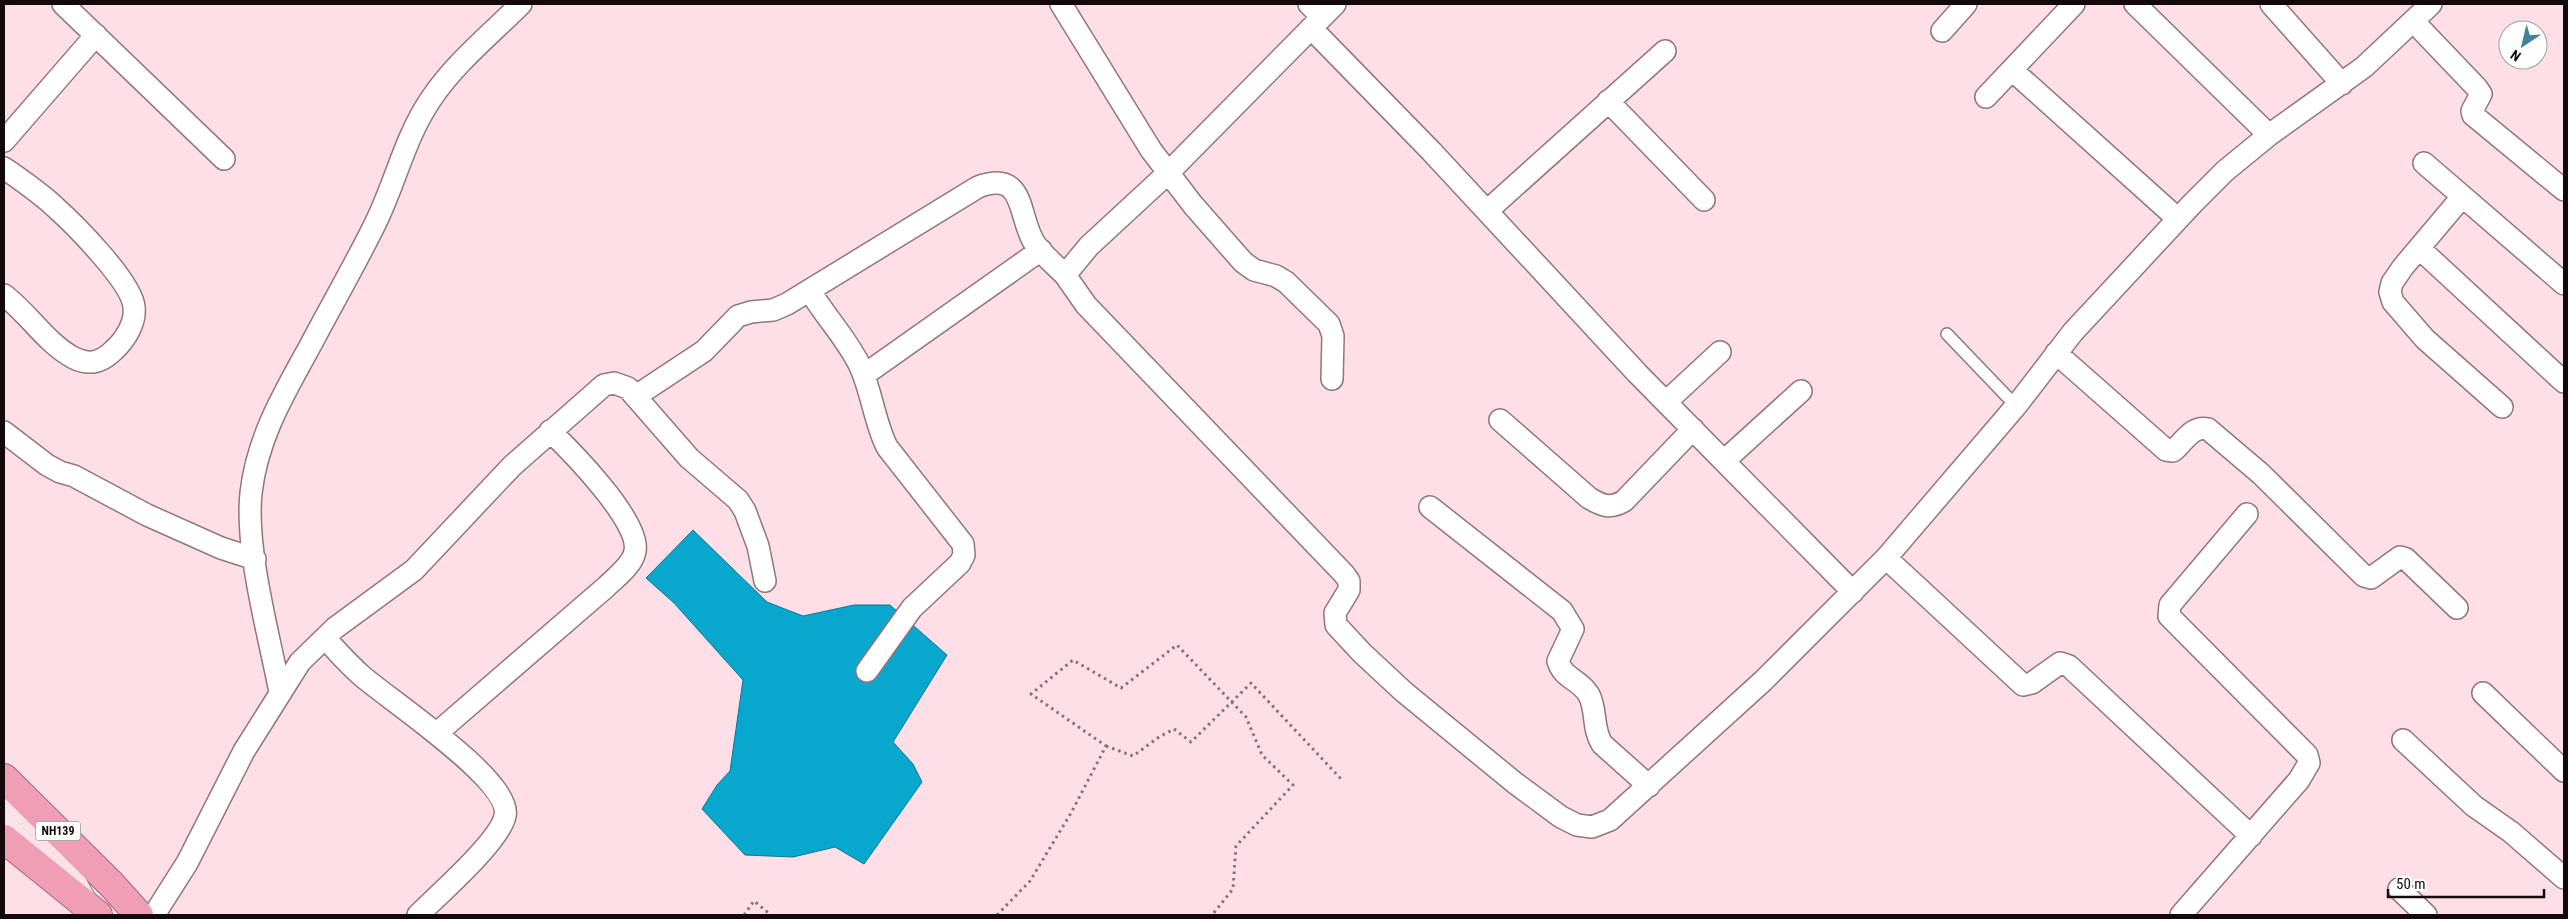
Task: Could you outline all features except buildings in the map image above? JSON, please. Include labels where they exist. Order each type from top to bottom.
[{"type":"highway","name":"NH139","points":[[4,778],[112,885],[139,915]]},
{"type":"highway","name":"NH139","points":[[4,838],[91,909]]},
{"type":"main road","points":[[4,808],[55,858],[91,909]]},
{"type":"main road","points":[[55,858],[112,885]]},
{"type":"street","points":[[63,4],[224,159]]},
{"type":"street","points":[[280,692],[254,559],[251,495],[258,454],[266,428],[380,214],[403,151],[422,113],[451,73],[521,4]]},
{"type":"street","points":[[1061,4],[1152,150],[1209,225],[1243,262],[1254,270],[1276,276],[1286,282],[1329,324],[1333,336],[1332,378]]},
{"type":"street","points":[[1942,30],[1966,4]]},
{"type":"street","points":[[1986,97],[2074,4]]},
{"type":"street","points":[[2135,4],[2269,135]]},
{"type":"street","points":[[2271,4],[2342,84]]},
{"type":"street","points":[[636,396],[704,351],[738,316],[751,312],[773,310],[810,291],[978,187],[992,182],[1007,185],[1018,195],[1028,229],[1040,250],[1065,275],[1086,305],[1344,574],[1349,581],[1349,590],[1335,613],[1336,625],[1362,653],[1404,692],[1515,783],[1561,817],[1577,825],[1592,827],[1610,820],[1649,786],[1853,592],[1886,558],[2016,406],[2056,352],[2087,316],[2225,171],[2269,135],[2342,84],[2414,22],[2431,4]]},
{"type":"street","points":[[1065,275],[1089,246],[1168,173],[1319,13],[1487,211],[1666,402],[1853,592]]},
{"type":"street","points":[[2414,22],[2481,94],[2472,111],[2473,115],[2564,190]]},
{"type":"street","points":[[4,141],[96,35]]},
{"type":"street","points":[[1487,211],[1664,51]]},
{"type":"street","points":[[2012,70],[2178,219]]},
{"type":"street","points":[[1608,101],[1704,200]]},
{"type":"street","points":[[2424,163],[2564,284]]},
{"type":"street","points":[[4,168],[56,207],[111,267],[131,295],[135,308],[133,321],[127,335],[113,352],[98,362],[87,364],[73,358],[58,347],[4,295]]},
{"type":"street","points":[[2462,197],[2392,283],[2390,292],[2393,302],[2426,339],[2502,407]]},
{"type":"street","points":[[2420,249],[2564,382]]},
{"type":"street","points":[[864,375],[1040,250]]},
{"type":"street","points":[[810,291],[852,351],[864,375],[880,432],[887,447],[962,544],[964,555],[960,563],[912,608],[866,670]]},
{"type":"street","points":[[1666,402],[1720,352]]},
{"type":"street","points":[[2056,352],[2166,450],[2172,451],[2177,448],[2195,430],[2201,427],[2208,429],[2261,474],[2364,576],[2371,578],[2400,557],[2406,559],[2457,608]]},
{"type":"street","points":[[154,915],[187,863],[244,751],[300,662],[325,638],[414,570],[500,478],[550,431],[604,385],[614,382],[628,388],[689,458],[738,500],[745,511],[758,546],[765,581]]},
{"type":"street","points":[[1724,461],[1801,391]]},
{"type":"street","points":[[1500,420],[1589,498],[1603,506],[1614,507],[1624,501],[1693,429]]},
{"type":"street","points":[[436,733],[606,586],[629,564],[635,553],[636,542],[619,510],[573,453],[550,431]]},
{"type":"street","points":[[4,432],[47,465],[60,472],[74,476],[147,515],[221,548],[254,559]]},
{"type":"street","points":[[1430,507],[1556,606],[1570,621],[1572,629],[1570,637],[1558,661],[1561,671],[1580,684],[1589,694],[1593,706],[1596,735],[1602,744],[1649,786]]},
{"type":"street","points":[[2181,915],[2251,836],[2306,770],[2309,763],[2306,755],[2175,623],[2168,610],[2170,605],[2247,514]]},
{"type":"street","points":[[1886,558],[2023,685],[2032,683],[2060,662],[2069,666],[2251,836]]},
{"type":"street","points":[[325,638],[361,676],[413,718],[436,733],[475,767],[500,794],[505,805],[506,816],[479,854],[418,915]]},
{"type":"street","points":[[2483,693],[2564,770]]},
{"type":"street","points":[[2403,740],[2474,806],[2511,832],[2564,878]]},
{"type":"street","points":[[2399,889],[2426,915]]},
{"type":"lane","points":[[1946,334],[2016,406]]},
{"type":"path","points":[[1212,915],[1233,889],[1236,846],[1293,785],[1262,755],[1246,717],[1231,701],[1177,645],[1121,688],[1073,660],[1031,694],[1106,746],[1133,756],[1159,737],[1174,730],[1190,742],[1231,701],[1251,683],[1342,780]]},
{"type":"path","points":[[997,915],[1030,881],[1071,813],[1106,746]]},
{"type":"path","points":[[744,915],[754,901],[771,915]]},
{"type":"water","points":[[693,530],[767,602],[803,616],[854,605],[890,605],[947,655],[893,742],[913,764],[922,782],[864,864],[835,847],[793,857],[745,855],[702,809],[717,785],[730,771],[743,680],[674,603],[646,578]]}]
